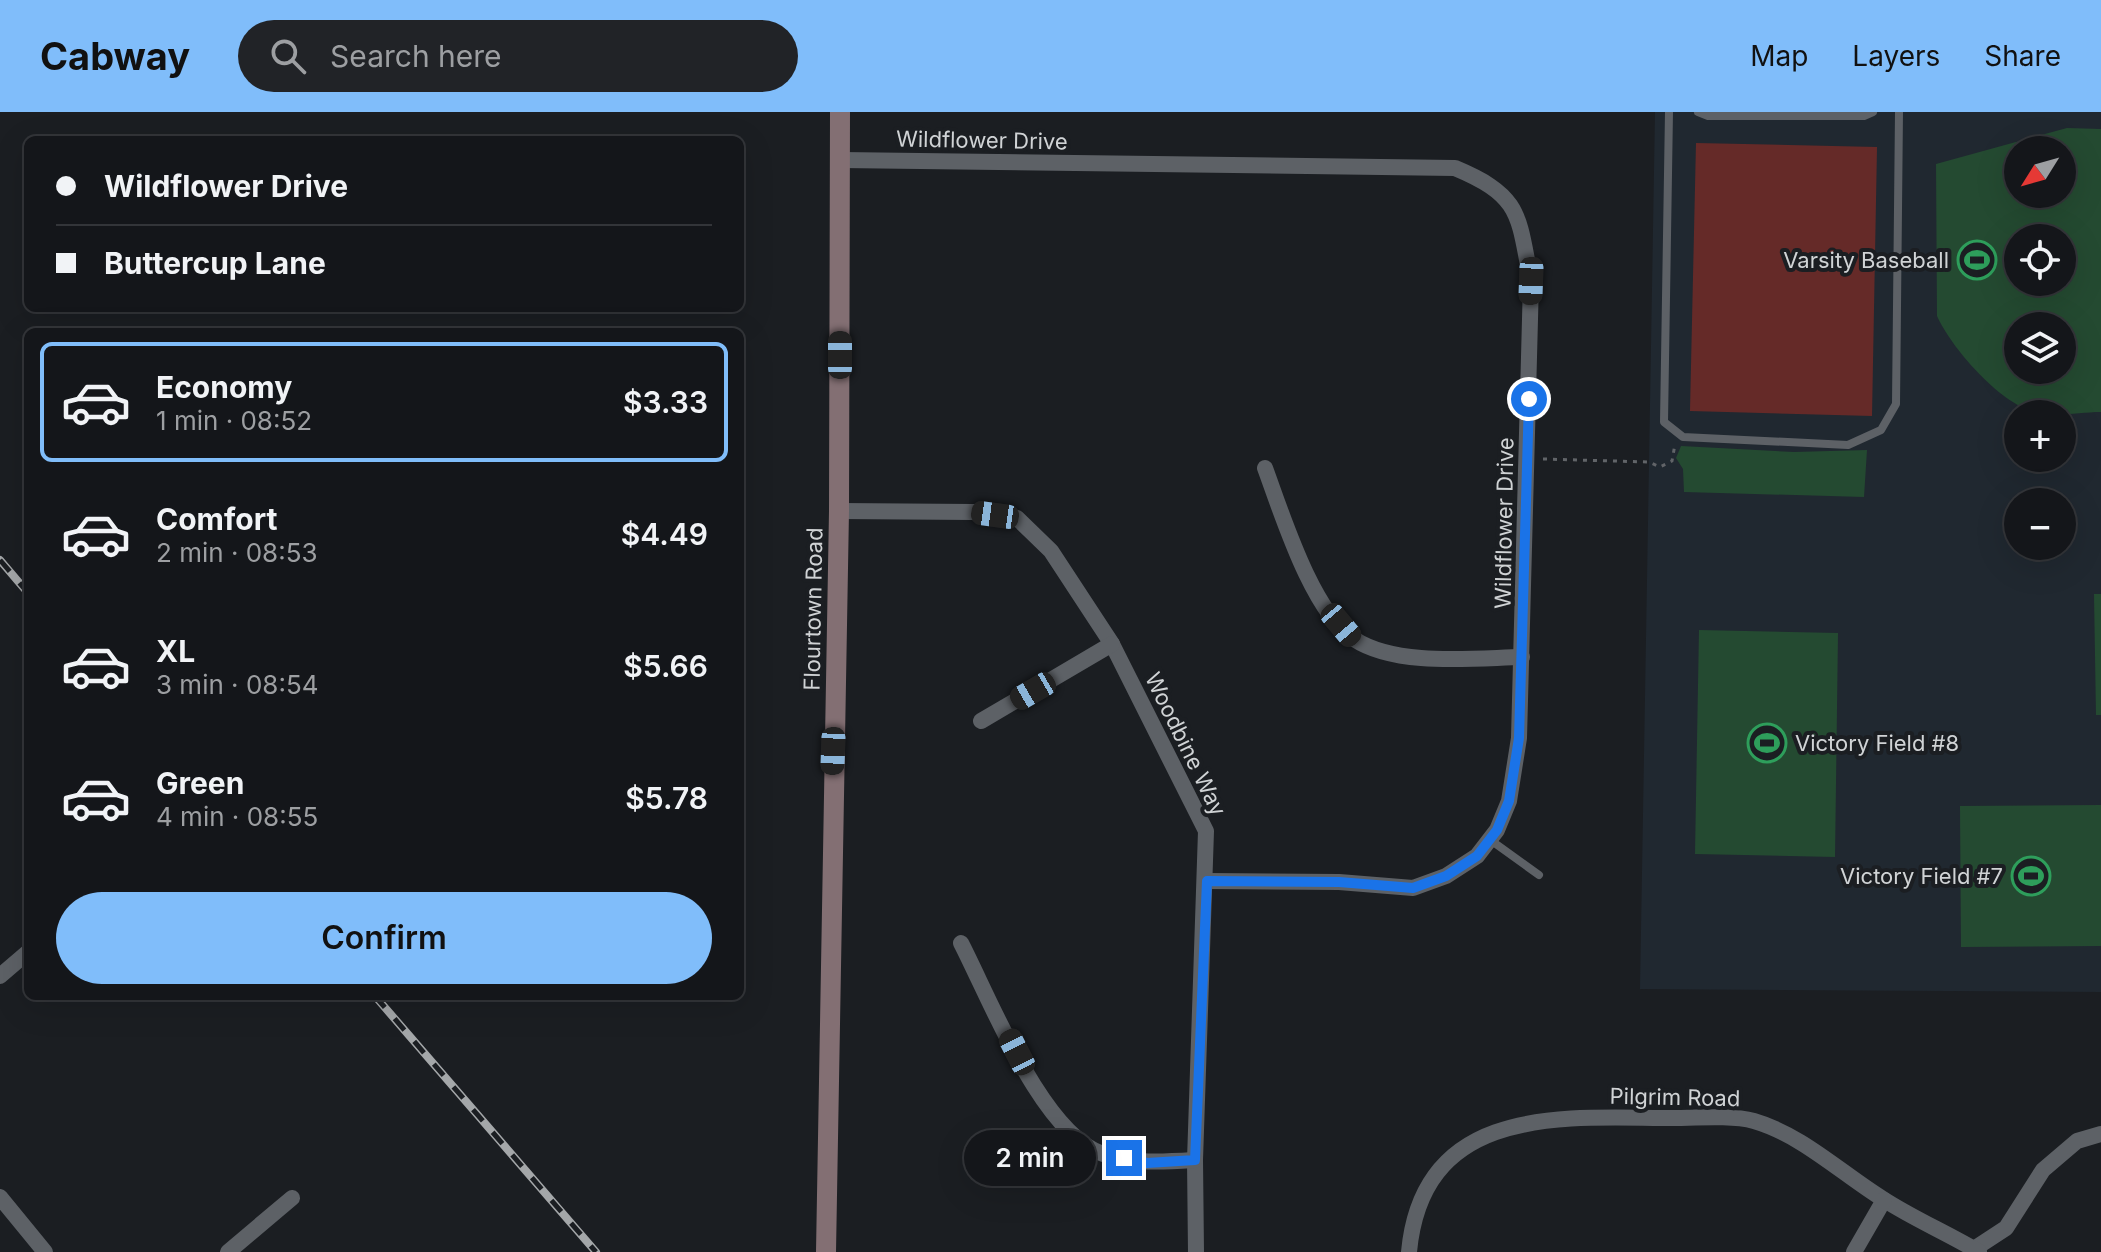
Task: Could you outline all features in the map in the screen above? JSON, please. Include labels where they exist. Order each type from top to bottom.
[{"type":"main road","name":"Flourtown Road","points":[[826,1252],[839,511],[840,112]]},
{"type":"street","name":"Wildflower Drive","points":[[841,160],[1455,168],[1483,180],[1507,197],[1519,221],[1531,281],[1519,738],[1509,801],[1477,856],[1446,876],[1413,888],[1339,882],[1207,881]]},
{"type":"street","points":[[1265,468],[1301,566],[1328,610],[1353,639],[1385,652],[1432,658],[1522,657]]},
{"type":"street","name":"Woodbine Way","points":[[839,511],[973,512],[1017,518],[1051,551],[1112,644],[1206,831],[1207,881],[1195,1160],[1196,1252]]},
{"type":"street","points":[[981,721],[1112,644]]},
{"type":"street","points":[[961,943],[1052,1115],[1101,1153],[1147,1163],[1195,1160]]},
{"type":"street","points":[[0,976],[24,955]]},
{"type":"street","name":"Pilgrim Road","points":[[1409,1252],[1419,1207],[1433,1174],[1485,1135],[1539,1119],[1752,1121],[1797,1140],[1884,1200],[1976,1251]]},
{"type":"street","points":[[1976,1251],[2006,1228],[2043,1170],[2077,1141],[2101,1134]]},
{"type":"street","points":[[0,1197],[45,1252]]},
{"type":"street","points":[[228,1252],[292,1198]]},
{"type":"street","points":[[1854,1252],[1884,1200]]},
{"type":"lane","points":[[1669,112],[1664,422],[1683,437],[1848,445],[1881,430],[1896,404],[1899,112]]},
{"type":"lane","points":[[1698,112],[1708,116],[1864,116],[1873,112]]},
{"type":"lane","points":[[1489,839],[1539,875]]},
{"type":"path","points":[[1527,458],[1649,462],[1660,467],[1672,461],[1675,442]]},
{"type":"shaded area","points":[[1655,112],[2101,112],[2101,992],[1640,989]]},
{"type":"green space","name":"Varsity Baseball","points":[[2067,128],[2101,129],[2101,412],[2076,414],[2076,400],[2009,400],[1966,359],[1937,316],[1936,164],[2004,145],[2004,208],[2076,208],[2076,136],[2038,136]]},
{"type":"green space","points":[[1681,446],[1794,452],[1867,450],[1864,497],[1684,492],[1683,469],[1676,458]]},
{"type":"green space","points":[[2094,594],[2101,594],[2101,715],[2096,715]]},
{"type":"green space","name":"Victory Field #8","points":[[1699,630],[1838,633],[1835,857],[1695,854]]},
{"type":"green space","name":"Victory Field #7","points":[[2101,805],[2101,946],[1961,947],[1960,806]]},
{"type":"building","points":[[1696,143],[1877,147],[1872,416],[1690,411]]},
{"type":"railway","points":[[0,560],[24,588]]},
{"type":"railway","points":[[378,1000],[596,1252]]},
{"type":"place","name":"Varsity Baseball","points":[[1977,260]]},
{"type":"place","name":"Victory Field #8","points":[[1767,743]]},
{"type":"place","name":"Victory Field #7","points":[[2031,876]]},
{"type":"route","points":[[1124,1158],[1147,1163],[1195,1160],[1207,881],[1339,882],[1413,888],[1446,876],[1477,856],[1497,830],[1509,801],[1519,738],[1529,399]]}]
